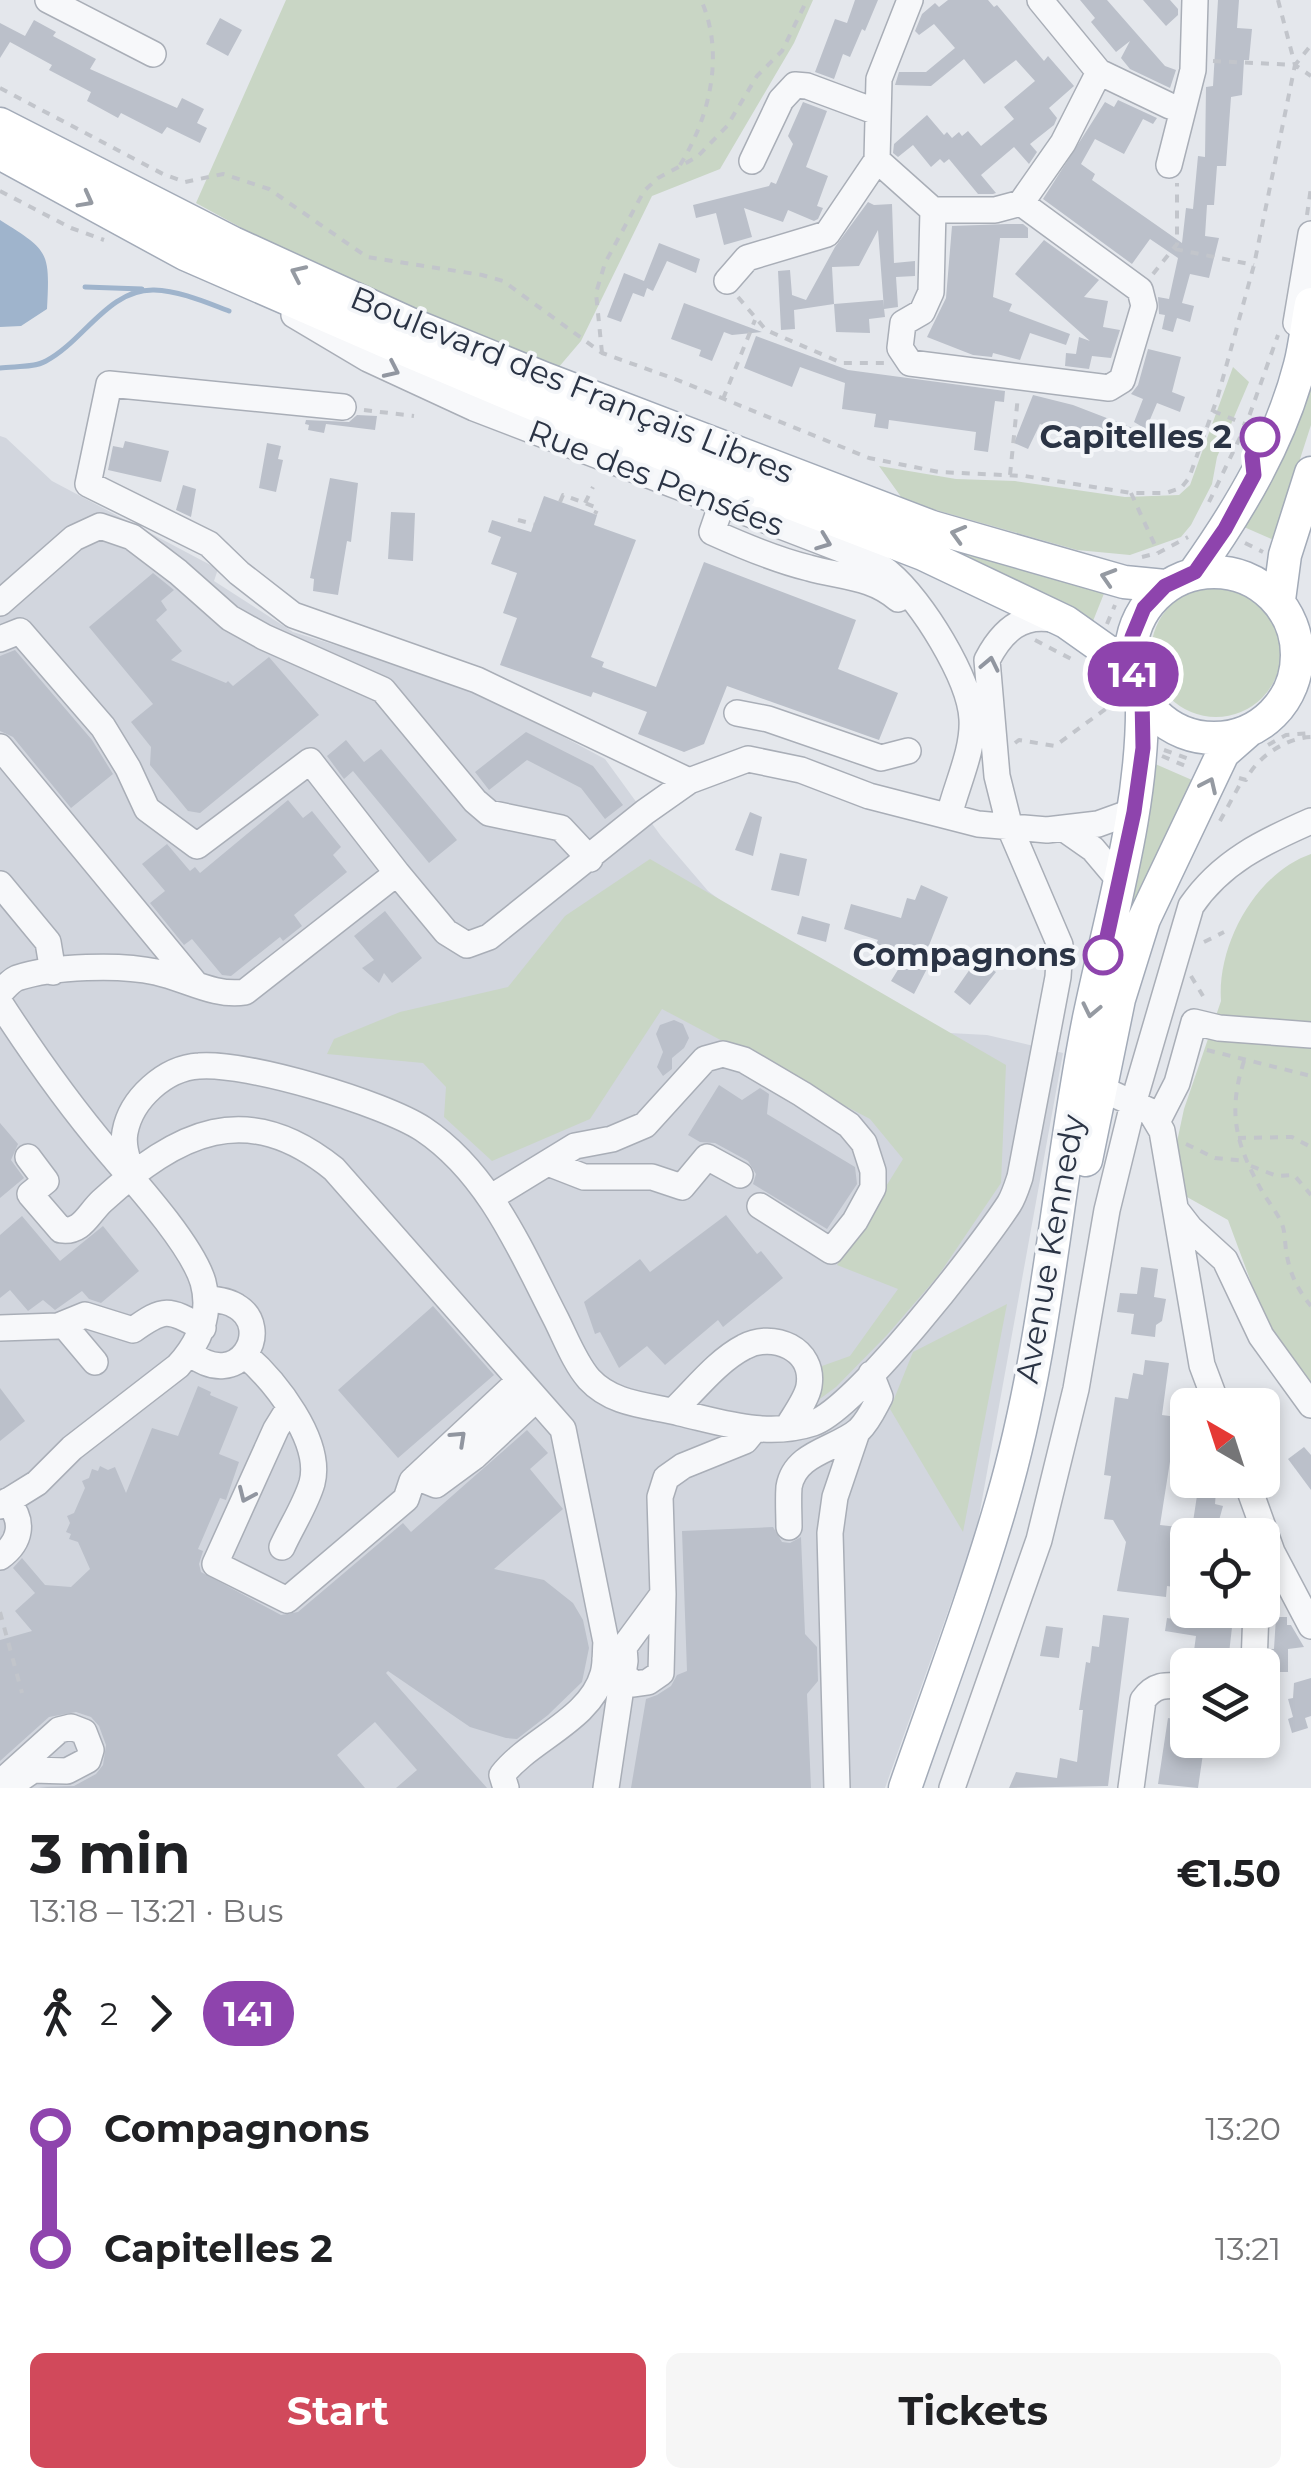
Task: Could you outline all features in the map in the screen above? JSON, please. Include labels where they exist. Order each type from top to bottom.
[{"type":"main road","name":"Boulevard des Français Libres","points":[[0,124],[233,243],[408,323],[542,378],[932,526],[1123,577],[1173,571]]},
{"type":"main road","name":"Boulevard des Français Libres","points":[[0,154],[185,254],[532,402],[923,554],[1066,622],[1096,647],[1126,696]]},
{"type":"main road","points":[[1311,304],[1300,365],[1279,426],[1223,524],[1173,571],[1144,608],[1132,637],[1126,696],[1177,730],[1200,738],[1225,738],[1260,724],[1311,714]]},
{"type":"main road","points":[[1260,724],[1287,696],[1296,672],[1298,646],[1279,556],[1311,474]]},
{"type":"main road","points":[[1173,571],[1226,571],[1256,581],[1294,619]]},
{"type":"main road","name":"Avenue Kennedy","points":[[906,1788],[1002,1500],[1042,1321],[1089,1020],[1134,812],[1143,748],[1126,696]]},
{"type":"main road","name":"Avenue Kennedy","points":[[925,1788],[1018,1505],[1119,999],[1144,920],[1223,753],[1260,724]]},
{"type":"street","points":[[48,0],[153,54]]},
{"type":"street","points":[[726,282],[747,258],[827,234],[877,160],[879,79],[910,0]]},
{"type":"street","points":[[1040,0],[1100,72],[1170,106]]},
{"type":"street","points":[[1169,165],[1193,60],[1195,0]]},
{"type":"street","points":[[877,160],[933,210],[995,210],[1021,202],[1063,143],[1100,72]]},
{"type":"street","points":[[752,161],[781,100],[795,85],[877,112]]},
{"type":"street","points":[[933,210],[931,292],[922,312],[903,323],[900,348],[910,363],[1108,388],[1122,380],[1144,306],[1140,290],[1021,202]]},
{"type":"street","points":[[1254,475],[1252,456],[1268,418],[1300,308],[1309,226]]},
{"type":"street","name":"Rue des Pensées","points":[[185,254],[368,359],[474,408],[864,558],[890,573],[919,605],[941,638],[968,698],[973,721],[949,816]]},
{"type":"street","points":[[343,407],[109,384],[88,484],[209,544],[293,615],[476,680],[688,781]]},
{"type":"street","points":[[722,503],[712,532],[809,568],[861,578],[892,594],[918,621],[948,672],[969,744],[996,765]]},
{"type":"street","points":[[0,603],[74,538],[100,526],[132,538],[230,618],[383,690],[489,813],[561,828],[590,859]]},
{"type":"street","points":[[133,1177],[125,1132],[138,1103],[162,1080],[180,1070],[200,1066],[302,1083],[399,1116],[446,1146],[490,1198],[593,1383],[618,1400],[754,1430],[814,1423],[833,1414],[872,1374],[988,1234],[1012,1200],[1020,1176],[1058,977],[1060,945],[1010,828],[996,765],[987,660],[1010,628],[1027,619],[1041,616],[1066,622]]},
{"type":"street","points":[[0,639],[20,631],[102,727],[128,768],[147,809],[198,846],[310,761],[446,932],[467,944],[490,937],[688,781],[748,759],[802,770],[868,796],[978,824],[1055,829],[1098,824],[1134,812]]},
{"type":"street","points":[[737,712],[881,758],[908,751]]},
{"type":"street","points":[[0,747],[195,984]]},
{"type":"street","points":[[952,1788],[1040,1540],[1076,1390],[1107,1210],[1133,1104],[1191,906],[1225,866],[1311,821]]},
{"type":"street","points":[[978,824],[1031,882]]},
{"type":"street","points":[[1055,829],[1093,849],[1120,881]]},
{"type":"street","points":[[1031,882],[1036,845],[1055,829]]},
{"type":"street","points":[[0,993],[13,979],[119,968],[154,971],[227,995],[246,992],[397,873]]},
{"type":"street","points":[[0,884],[48,942],[52,972]]},
{"type":"street","points":[[0,1003],[28,1048],[133,1177],[192,1258],[206,1298],[203,1328],[190,1352],[155,1386],[72,1448],[37,1483],[4,1504],[18,1516],[19,1533],[14,1545],[0,1557]]},
{"type":"street","points":[[1157,1122],[1177,1083],[1191,1033],[1218,1028],[1311,1035]]},
{"type":"street","points":[[490,1198],[575,1146],[612,1139],[645,1125],[706,1058],[723,1054],[744,1060],[849,1125],[864,1143],[874,1171],[873,1188],[830,1252],[760,1206]]},
{"type":"street","points":[[1102,1089],[1150,1111],[1162,1131],[1202,1365],[1211,1388]]},
{"type":"street","points":[[28,1158],[46,1182],[30,1194],[61,1230],[70,1231],[80,1227],[92,1210],[133,1177],[193,1138],[254,1128],[286,1137],[334,1169],[563,1429],[606,1642],[634,1684],[648,1682],[661,1673],[660,1497],[666,1478],[683,1466],[745,1441],[754,1430]]},
{"type":"street","points":[[548,1164],[584,1177],[652,1177],[682,1187],[708,1157],[740,1175]]},
{"type":"street","points":[[1173,1204],[1190,1228],[1226,1260],[1261,1336],[1311,1405]]},
{"type":"street","points":[[190,1352],[202,1362],[220,1367],[238,1361],[252,1336],[248,1318],[234,1304],[206,1298]]},
{"type":"street","points":[[0,1328],[63,1324],[86,1315],[133,1330],[158,1312],[170,1311],[203,1328]]},
{"type":"street","points":[[63,1324],[95,1362]]},
{"type":"street","points":[[673,1411],[745,1346],[766,1340],[789,1344],[804,1360],[809,1387],[787,1428]]},
{"type":"street","points":[[245,1354],[289,1408],[313,1448],[312,1482],[282,1547]]},
{"type":"street","points":[[789,1526],[790,1487],[799,1464],[857,1432],[869,1418],[880,1396],[872,1374]]},
{"type":"street","points":[[289,1408],[215,1564],[287,1600],[406,1499],[416,1477],[528,1390]]},
{"type":"street","points":[[837,1788],[830,1533],[835,1497],[857,1432]]},
{"type":"street","points":[[1280,1567],[1311,1626]]},
{"type":"street","points":[[504,1787],[502,1774],[514,1758],[574,1714],[594,1692],[663,1594]]},
{"type":"street","points":[[606,1788],[617,1660]]},
{"type":"street","points":[[1131,1788],[1143,1700],[1151,1689],[1170,1684]]},
{"type":"street","points":[[0,1784],[59,1730],[71,1727],[84,1732],[91,1750],[88,1760],[67,1772],[33,1770],[7,1788]]},
{"type":"street","points":[[47,1741],[46,1755],[57,1770]]},
{"type":"path","points":[[680,164],[708,102],[714,62],[709,17],[701,0]]},
{"type":"path","points":[[602,354],[596,294],[605,263],[644,191],[680,164],[697,157],[727,126],[757,76],[782,51],[807,0]]},
{"type":"path","points":[[0,88],[184,182],[224,174],[269,189],[367,258],[482,274],[504,281],[602,354],[869,458],[938,472],[1010,475],[1131,493],[1166,493],[1181,488],[1189,478],[1213,411],[1254,264],[1295,65],[1278,0]]},
{"type":"path","points":[[1295,65],[1311,45]]},
{"type":"path","points":[[1193,60],[1295,65],[1311,76]]},
{"type":"path","points":[[1140,290],[1177,244],[1178,186],[1169,165]]},
{"type":"path","points":[[1309,226],[1311,187]]},
{"type":"path","points":[[1174,249],[1254,264]]},
{"type":"path","points":[[726,282],[766,330],[842,363],[910,363]]},
{"type":"path","points":[[723,399],[755,320]]},
{"type":"path","points":[[1223,524],[1246,425],[1281,328]]},
{"type":"path","points":[[1010,475],[1020,377]]},
{"type":"path","points":[[343,407],[414,416]]},
{"type":"path","points":[[1213,411],[1246,425]]},
{"type":"path","points":[[585,503],[592,487]]},
{"type":"path","points":[[1131,493],[1173,571]]},
{"type":"path","points":[[560,502],[563,495],[598,508],[595,514]]},
{"type":"path","points":[[518,520],[534,524]]},
{"type":"path","points":[[1223,524],[1279,556]]},
{"type":"path","points":[[1223,524],[1279,556]]},
{"type":"path","points":[[1173,571],[1189,536]]},
{"type":"path","points":[[1123,577],[1173,571]]},
{"type":"path","points":[[1096,647],[1123,577]]},
{"type":"path","points":[[1096,647],[1123,577]]},
{"type":"path","points":[[996,765],[1020,740],[1056,746],[1126,696],[1096,647],[1021,633]]},
{"type":"path","points":[[1231,783],[1239,786],[1253,756],[1265,746],[1286,736],[1311,733]]},
{"type":"path","points":[[1153,752],[1198,771]]},
{"type":"path","points":[[1191,949],[1224,932]]},
{"type":"path","points":[[1186,967],[1203,996]]},
{"type":"path","points":[[1191,1033],[1244,1061],[1311,1076]]},
{"type":"path","points":[[1244,1061],[1235,1090],[1238,1138],[1284,1229],[1290,1271],[1299,1292],[1311,1306]]},
{"type":"path","points":[[1238,1138],[1292,1137],[1311,1147]]},
{"type":"path","points":[[1189,1145],[1216,1158],[1250,1164],[1276,1176],[1294,1176],[1311,1194]]},
{"type":"path","points":[[0,1612],[22,1692]]},
{"type":"shaded area","points":[[0,436],[52,481],[218,569],[214,581],[293,632],[468,686],[605,759],[661,836],[708,891],[893,1030],[987,1035],[1063,1053],[976,1533],[885,1788],[0,1788]]},
{"type":"green space","points":[[286,0],[813,0],[794,43],[720,169],[652,196],[581,341],[558,368],[291,255],[196,203]]},
{"type":"green space","points":[[1311,366],[1311,425],[1274,540],[1244,527]]},
{"type":"green space","points":[[1233,367],[1249,382],[1217,457],[1212,484],[1191,525],[1181,537],[1130,555],[1077,550],[904,501],[879,466],[956,479],[1015,481],[1125,497],[1179,495],[1190,485]]},
{"type":"green space","points":[[959,547],[1105,591],[1093,621],[957,552]]},
{"type":"green space","points":[[1216,587],[1241,592],[1262,606],[1276,627],[1281,652],[1276,677],[1262,698],[1241,712],[1216,717],[1191,712],[1170,698],[1156,677],[1151,652],[1156,627],[1170,606],[1191,592]]},
{"type":"green space","points":[[1153,763],[1192,780],[1124,941]]},
{"type":"green space","points":[[1311,854],[1311,1387],[1272,1339],[1228,1220],[1187,1197],[1175,1151],[1184,1109],[1221,1001],[1221,979],[1233,934],[1257,894],[1273,877]]},
{"type":"green space","points":[[650,859],[1006,1065],[1001,1183],[938,1276],[887,1335],[817,1401],[822,1366],[850,1356],[898,1289],[837,1265],[903,1159],[870,1119],[662,1009],[590,1119],[492,1161],[444,1117],[446,1087],[423,1063],[327,1054],[334,1039],[400,1012],[508,987],[565,916]]},
{"type":"green space","points":[[1007,1304],[963,1532],[890,1409],[913,1352]]},
{"type":"water","points":[[0,220],[37,246],[46,264],[47,309],[21,326],[0,327]]},
{"type":"building","points":[[855,0],[878,0],[865,31],[862,29],[850,57],[843,54],[834,79],[815,72],[835,19],[847,23]]},
{"type":"building","points":[[948,0],[988,0],[994,7],[997,5],[1044,61],[1048,56],[1074,86],[1049,108],[1057,118],[1030,144],[1037,152],[1029,164],[1014,147],[981,175],[996,193],[993,194],[978,194],[949,159],[944,163],[940,159],[931,167],[913,145],[898,157],[893,153],[894,144],[927,115],[944,135],[947,132],[952,138],[968,131],[981,146],[1014,119],[1004,107],[1035,81],[1016,60],[984,84],[964,59],[931,86],[895,85],[899,72],[926,72],[955,48],[934,24],[919,35],[915,31],[922,14],[935,3],[939,7]]},
{"type":"building","points":[[1080,0],[1107,0],[1165,66],[1176,70],[1170,88],[1130,69],[1121,58],[1130,41],[1116,52],[1091,22],[1095,18]]},
{"type":"building","points":[[1143,0],[1170,0],[1178,15],[1166,26]]},
{"type":"building","points":[[1218,0],[1239,0],[1237,28],[1252,29],[1249,60],[1244,60],[1242,95],[1231,97],[1226,166],[1217,166],[1214,205],[1207,205],[1205,236],[1219,238],[1209,278],[1190,274],[1182,303],[1194,306],[1190,322],[1177,318],[1173,332],[1162,329],[1165,315],[1159,314],[1158,297],[1169,299],[1178,258],[1150,239],[1132,264],[1043,199],[1105,102],[1114,107],[1118,100],[1157,118],[1153,124],[1143,119],[1124,154],[1095,139],[1081,164],[1095,174],[1092,180],[1182,243],[1186,208],[1193,209],[1198,156],[1205,157],[1206,87],[1213,86]]},
{"type":"building","points":[[220,18],[242,30],[228,56],[206,44]]},
{"type":"building","points":[[34,20],[56,32],[53,36],[96,59],[90,69],[177,108],[182,98],[204,109],[197,123],[207,128],[200,143],[167,127],[162,134],[121,113],[118,118],[87,101],[91,92],[49,70],[52,65],[10,42],[0,58],[0,23],[25,36]]},
{"type":"building","points":[[803,102],[827,111],[806,167],[828,176],[817,206],[823,208],[818,219],[814,221],[788,210],[783,222],[744,208],[752,237],[724,245],[716,213],[696,218],[693,205],[769,186],[771,182],[776,184],[793,144],[788,136]]},
{"type":"building","points":[[868,202],[892,204],[894,263],[915,261],[915,276],[896,277],[898,307],[884,309],[885,317],[869,319],[870,333],[836,332],[834,304],[794,310],[795,329],[781,330],[778,271],[790,270],[792,295],[806,300],[835,247]],"holes":[[[878,230],[884,308],[883,300],[834,304],[832,267],[859,266]]]},
{"type":"building","points":[[1023,224],[1028,228],[1028,238],[1000,238],[993,297],[1012,304],[1009,311],[1070,334],[1066,345],[1030,333],[1020,360],[993,353],[992,357],[973,355],[927,337],[946,298],[952,226]]},
{"type":"building","points":[[1044,240],[1099,280],[1084,297],[1108,301],[1103,327],[1120,330],[1111,358],[1092,356],[1089,369],[1065,366],[1066,353],[1076,354],[1079,337],[1090,341],[1015,274]]},
{"type":"building","points":[[659,243],[700,259],[696,273],[667,261],[653,291],[647,288],[644,297],[633,293],[621,322],[607,317],[624,273],[644,281]]},
{"type":"building","points":[[684,303],[762,332],[724,332],[712,361],[699,356],[701,350],[671,339]]},
{"type":"building","points":[[756,336],[848,370],[1005,391],[1004,402],[995,401],[988,452],[974,450],[976,432],[889,420],[888,429],[874,427],[876,414],[842,409],[845,383],[800,367],[792,387],[744,368]]},
{"type":"building","points":[[1148,349],[1181,357],[1172,392],[1185,397],[1180,412],[1157,403],[1146,429],[1134,422],[1143,399],[1131,394],[1138,385]]},
{"type":"building","points":[[1033,395],[1073,405],[1143,432],[1138,445],[1099,430],[1094,445],[1040,424],[1028,449],[1014,443]]},
{"type":"building","points":[[357,415],[377,416],[375,430],[326,424],[324,433],[308,430],[309,425],[305,424],[306,420],[349,422]]},
{"type":"building","points":[[125,441],[169,451],[161,482],[108,470],[113,446],[123,448]]},
{"type":"building","points":[[267,443],[281,446],[278,459],[283,460],[276,492],[259,488]]},
{"type":"building","points":[[330,478],[358,483],[351,542],[347,541],[338,595],[313,591],[314,579],[310,578]]},
{"type":"building","points":[[183,485],[196,489],[191,517],[176,510]]},
{"type":"building","points":[[544,496],[597,515],[594,525],[636,540],[591,657],[604,662],[602,667],[656,687],[704,562],[856,620],[838,669],[898,693],[879,740],[727,686],[704,744],[684,752],[638,734],[647,712],[500,665],[517,618],[503,613],[517,573],[491,564],[501,537],[488,532],[492,520],[531,532]]},
{"type":"building","points":[[391,512],[415,513],[413,561],[388,559]]},
{"type":"building","points":[[153,573],[174,590],[161,601],[167,610],[156,620],[182,651],[171,660],[233,686],[269,657],[319,715],[200,813],[188,811],[150,765],[151,747],[131,722],[153,704],[89,627]]},
{"type":"building","points":[[15,650],[92,740],[113,774],[71,808],[13,737],[0,731],[0,656]]},
{"type":"building","points":[[526,732],[593,766],[623,805],[605,819],[581,788],[527,760],[489,790],[475,772]]},
{"type":"building","points":[[346,740],[364,762],[381,749],[457,840],[429,863],[353,771],[344,779],[327,756]]},
{"type":"building","points":[[288,800],[303,818],[312,811],[341,847],[333,855],[347,872],[294,915],[302,926],[283,941],[280,937],[231,976],[222,975],[192,939],[184,945],[150,903],[165,891],[142,864],[167,844],[190,871],[195,867],[200,873]]},
{"type":"building","points":[[750,812],[762,817],[753,856],[735,850]]},
{"type":"building","points":[[780,853],[807,859],[799,896],[771,890]]},
{"type":"building","points":[[921,885],[948,897],[926,953],[933,957],[914,994],[891,981],[907,955],[844,929],[851,904],[901,918],[907,898],[915,900]]},
{"type":"building","points":[[385,911],[422,958],[392,983],[384,973],[379,983],[362,968],[374,960],[354,936]]},
{"type":"building","points":[[802,916],[830,924],[826,942],[797,934]]},
{"type":"building","points":[[977,959],[996,972],[970,1005],[954,992]]},
{"type":"building","points":[[674,1020],[683,1024],[689,1038],[672,1058],[672,1069],[663,1076],[657,1067],[663,1052],[656,1034],[660,1025]]},
{"type":"building","points":[[719,1085],[742,1100],[760,1088],[769,1094],[767,1114],[855,1167],[857,1184],[827,1229],[753,1184],[756,1174],[748,1161],[715,1143],[700,1142],[688,1135]]},
{"type":"building","points":[[0,1123],[18,1144],[11,1160],[24,1178],[0,1198]]},
{"type":"building","points":[[726,1215],[757,1254],[761,1251],[783,1278],[723,1327],[718,1320],[665,1365],[647,1346],[619,1368],[600,1332],[595,1334],[584,1302],[640,1259],[650,1272]]},
{"type":"building","points":[[22,1216],[60,1261],[103,1226],[139,1271],[101,1303],[89,1299],[82,1291],[55,1310],[43,1300],[28,1311],[10,1290],[0,1298],[0,1235]]},
{"type":"building","points":[[1141,1267],[1158,1269],[1154,1297],[1166,1299],[1155,1337],[1131,1334],[1134,1314],[1117,1312],[1120,1293],[1137,1294]]},
{"type":"building","points":[[433,1306],[494,1375],[398,1458],[338,1390]]},
{"type":"building","points":[[1145,1360],[1169,1363],[1162,1415],[1170,1416],[1170,1461],[1160,1525],[1170,1526],[1170,1586],[1166,1597],[1117,1591],[1126,1542],[1113,1520],[1104,1519],[1111,1476],[1104,1475],[1115,1397],[1128,1399],[1133,1373],[1143,1375]]},
{"type":"building","points":[[198,1386],[238,1407],[219,1454],[239,1462],[226,1500],[220,1498],[198,1549],[203,1551],[201,1572],[281,1615],[298,1612],[403,1523],[411,1532],[527,1430],[548,1453],[530,1469],[563,1509],[494,1569],[544,1580],[573,1603],[583,1620],[589,1648],[582,1682],[517,1739],[470,1727],[386,1673],[487,1788],[396,1788],[417,1770],[375,1722],[337,1755],[365,1788],[38,1787],[74,1786],[96,1774],[103,1765],[106,1745],[99,1726],[91,1717],[76,1712],[49,1717],[0,1761],[0,1640],[32,1631],[15,1611],[35,1593],[13,1568],[22,1558],[45,1585],[71,1587],[90,1569],[78,1542],[69,1539],[71,1534],[66,1532],[70,1523],[67,1516],[74,1513],[85,1488],[82,1481],[89,1478],[92,1469],[115,1467],[126,1493],[152,1428],[178,1436]]},
{"type":"building","points":[[0,1388],[25,1421],[0,1441]]},
{"type":"building","points":[[1304,1447],[1311,1455],[1311,1490],[1288,1459]]},
{"type":"building","points":[[1197,1498],[1215,1498],[1215,1504],[1223,1506],[1220,1518],[1194,1518]]},
{"type":"building","points":[[773,1527],[782,1542],[790,1543],[801,1537],[805,1634],[817,1647],[818,1681],[807,1694],[811,1788],[631,1788],[646,1699],[671,1686],[677,1675],[687,1671],[682,1531]]},
{"type":"building","points":[[1103,1615],[1129,1618],[1108,1786],[1009,1788],[1016,1772],[1057,1778],[1060,1758],[1077,1762],[1086,1662],[1090,1663],[1092,1646],[1099,1647]]},
{"type":"building","points":[[1280,1617],[1287,1617],[1287,1625],[1291,1625],[1304,1647],[1288,1649],[1288,1672],[1280,1672],[1280,1648],[1274,1648],[1275,1628],[1280,1628]]},
{"type":"building","points":[[1167,1618],[1170,1628],[1232,1628],[1230,1648],[1194,1648],[1196,1636],[1165,1631]]},
{"type":"building","points":[[1046,1626],[1063,1628],[1059,1658],[1040,1656]]},
{"type":"building","points":[[1311,1678],[1311,1716],[1305,1718],[1308,1728],[1292,1733],[1288,1699],[1293,1698],[1294,1683]]},
{"type":"building","points":[[1170,1718],[1170,1758],[1202,1758],[1198,1788],[1158,1784]]},
{"type":"waterway","points":[[85,287],[142,289]]},
{"type":"waterway","points":[[0,368],[46,361],[110,307],[138,292],[173,292],[229,311]]},
{"type":"bus line","name":"141","points":[[1103,955],[1134,812],[1143,748],[1142,698],[1131,668],[1132,637],[1144,608],[1165,586],[1195,572],[1225,529],[1254,475],[1252,456],[1260,437]]},
{"type":"place","name":"Capitelles 2","points":[[1260,437]]},
{"type":"place","name":"Compagnons","points":[[1103,955]]}]
